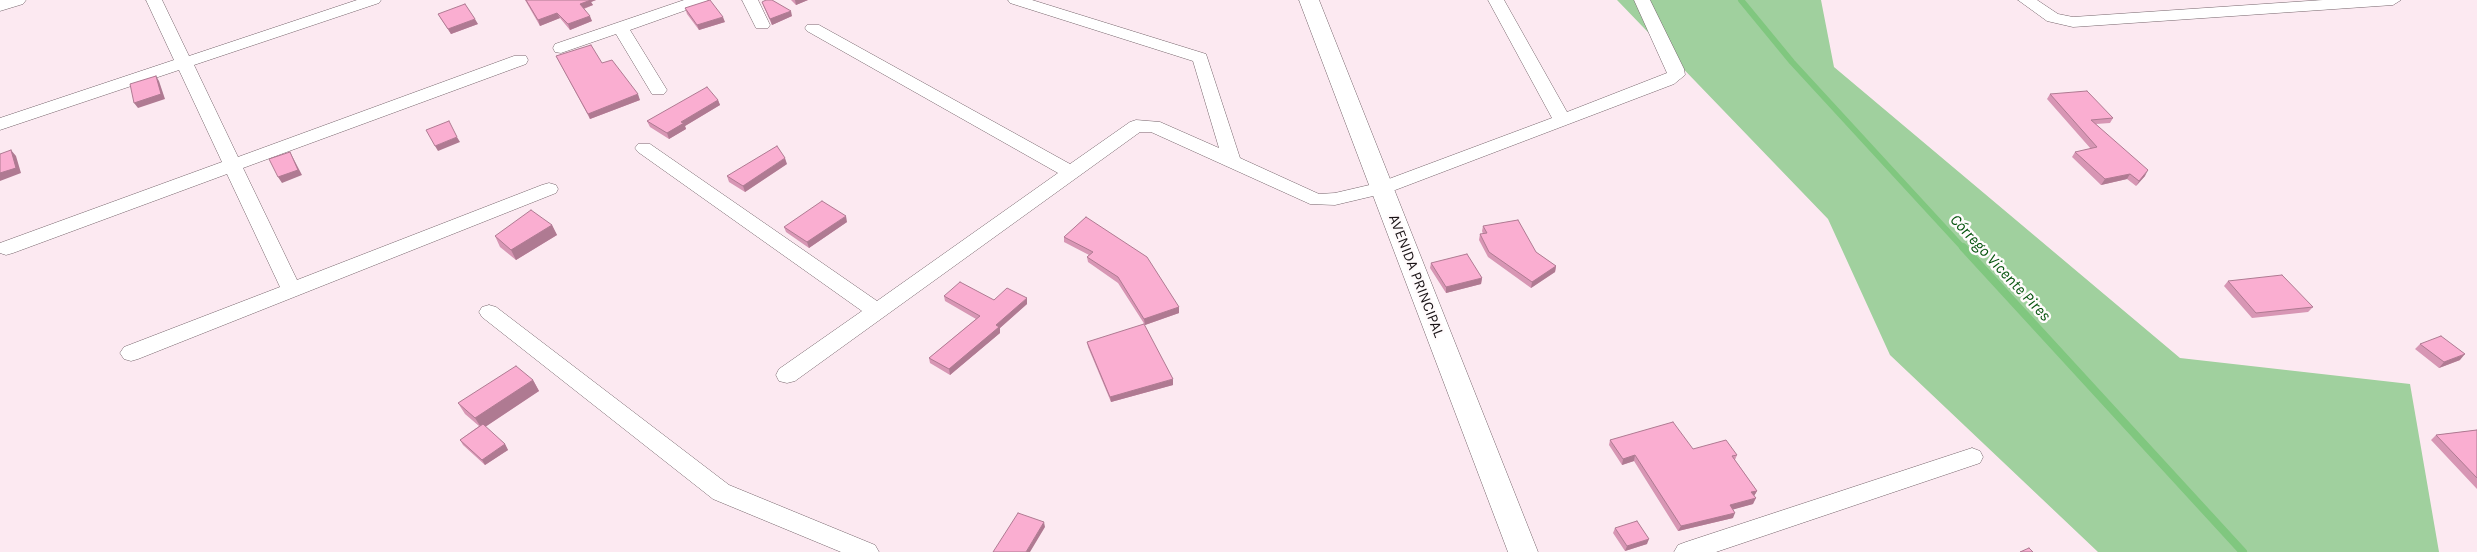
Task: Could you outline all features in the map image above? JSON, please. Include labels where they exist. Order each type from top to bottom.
[{"type":"street","points":[[0,5],[16,0]]},
{"type":"street","points":[[154,0],[292,290]]},
{"type":"street","points":[[0,124],[373,0]]},
{"type":"street","points":[[561,48],[621,29],[700,0]]},
{"type":"street","points":[[750,0],[762,25]]},
{"type":"street","points":[[1016,0],[1200,58],[1232,161]]},
{"type":"street","name":"AVENIDA PRINCIPAL","points":[[1309,0],[1523,552]]},
{"type":"street","points":[[1496,0],[1562,120]]},
{"type":"street","points":[[787,375],[1136,126],[1154,126],[1317,200],[1335,199],[1382,188],[1676,76],[1676,69],[1642,0]]},
{"type":"street","points":[[2026,0],[2052,18],[2073,22],[2393,0]]},
{"type":"street","points":[[813,28],[1070,172]]},
{"type":"street","points":[[621,29],[658,90]]},
{"type":"street","points":[[6,248],[520,60]]},
{"type":"street","points":[[644,148],[877,311]]},
{"type":"street","points":[[131,353],[549,189]]},
{"type":"street","points":[[489,312],[721,492],[865,552]]},
{"type":"street","points":[[1686,552],[1972,457]]},
{"type":"green space","points":[[1617,0],[1821,0],[1834,67],[2180,358],[2410,384],[2439,552],[2098,552],[1890,355],[1828,219]]},
{"type":"building","points":[[526,0],[591,0],[580,4],[590,16],[568,24],[557,13],[538,20]]},
{"type":"building","points":[[710,0],[723,17],[697,25],[685,8]]},
{"type":"building","points":[[772,0],[791,11],[770,19],[762,2]]},
{"type":"building","points":[[465,4],[475,19],[448,29],[438,14]]},
{"type":"building","points":[[591,45],[602,63],[612,60],[638,94],[588,114],[556,56]]},
{"type":"building","points":[[156,76],[161,94],[134,103],[130,84]]},
{"type":"building","points":[[707,87],[718,100],[681,122],[684,123],[667,133],[647,121]]},
{"type":"building","points":[[2087,91],[2113,118],[2091,120],[2148,170],[2139,181],[2130,174],[2105,179],[2075,152],[2097,147],[2050,94]]},
{"type":"building","points":[[449,121],[457,137],[435,146],[426,130]]},
{"type":"building","points":[[777,146],[785,158],[743,186],[727,176]]},
{"type":"building","points":[[11,150],[16,168],[0,173],[0,154]]},
{"type":"building","points":[[290,152],[298,170],[278,177],[269,159]]},
{"type":"building","points":[[822,201],[846,216],[807,242],[784,227]]},
{"type":"building","points":[[531,210],[552,225],[511,250],[495,236]]},
{"type":"building","points":[[1086,217],[1147,257],[1179,307],[1144,319],[1118,277],[1087,257],[1093,252],[1064,237]]},
{"type":"building","points":[[1518,220],[1536,252],[1556,266],[1532,282],[1489,252],[1480,234],[1487,233],[1483,226]]},
{"type":"building","points":[[1467,254],[1482,278],[1446,287],[1431,263]]},
{"type":"building","points":[[2282,275],[2313,307],[2256,313],[2228,281]]},
{"type":"building","points":[[960,282],[994,300],[1007,288],[1027,298],[996,325],[999,327],[949,369],[929,358],[980,316],[944,296]]},
{"type":"building","points":[[1144,324],[1173,379],[1110,397],[1087,342]]},
{"type":"building","points":[[2441,336],[2465,354],[2444,362],[2420,344]]},
{"type":"building","points":[[516,366],[533,380],[475,418],[458,403]]},
{"type":"building","points":[[1673,422],[1693,449],[1726,440],[1737,455],[1732,456],[1757,491],[1751,492],[1756,498],[1730,505],[1735,513],[1681,526],[1635,455],[1623,459],[1610,440]]},
{"type":"building","points":[[483,424],[505,444],[482,460],[460,440]]},
{"type":"building","points":[[2477,430],[2477,478],[2436,435]]},
{"type":"building","points":[[1018,513],[1044,522],[1026,552],[993,552]]},
{"type":"building","points":[[1637,521],[1649,539],[1627,546],[1615,528]]},
{"type":"building","points":[[2029,548],[2033,552],[2020,552]]},
{"type":"waterway","name":"Córrego Vicente Pires","points":[[1741,0],[1792,62],[1964,249]]},
{"type":"waterway","name":"Córrego Vicente Pires","points":[[1963,247],[2243,552]]}]
